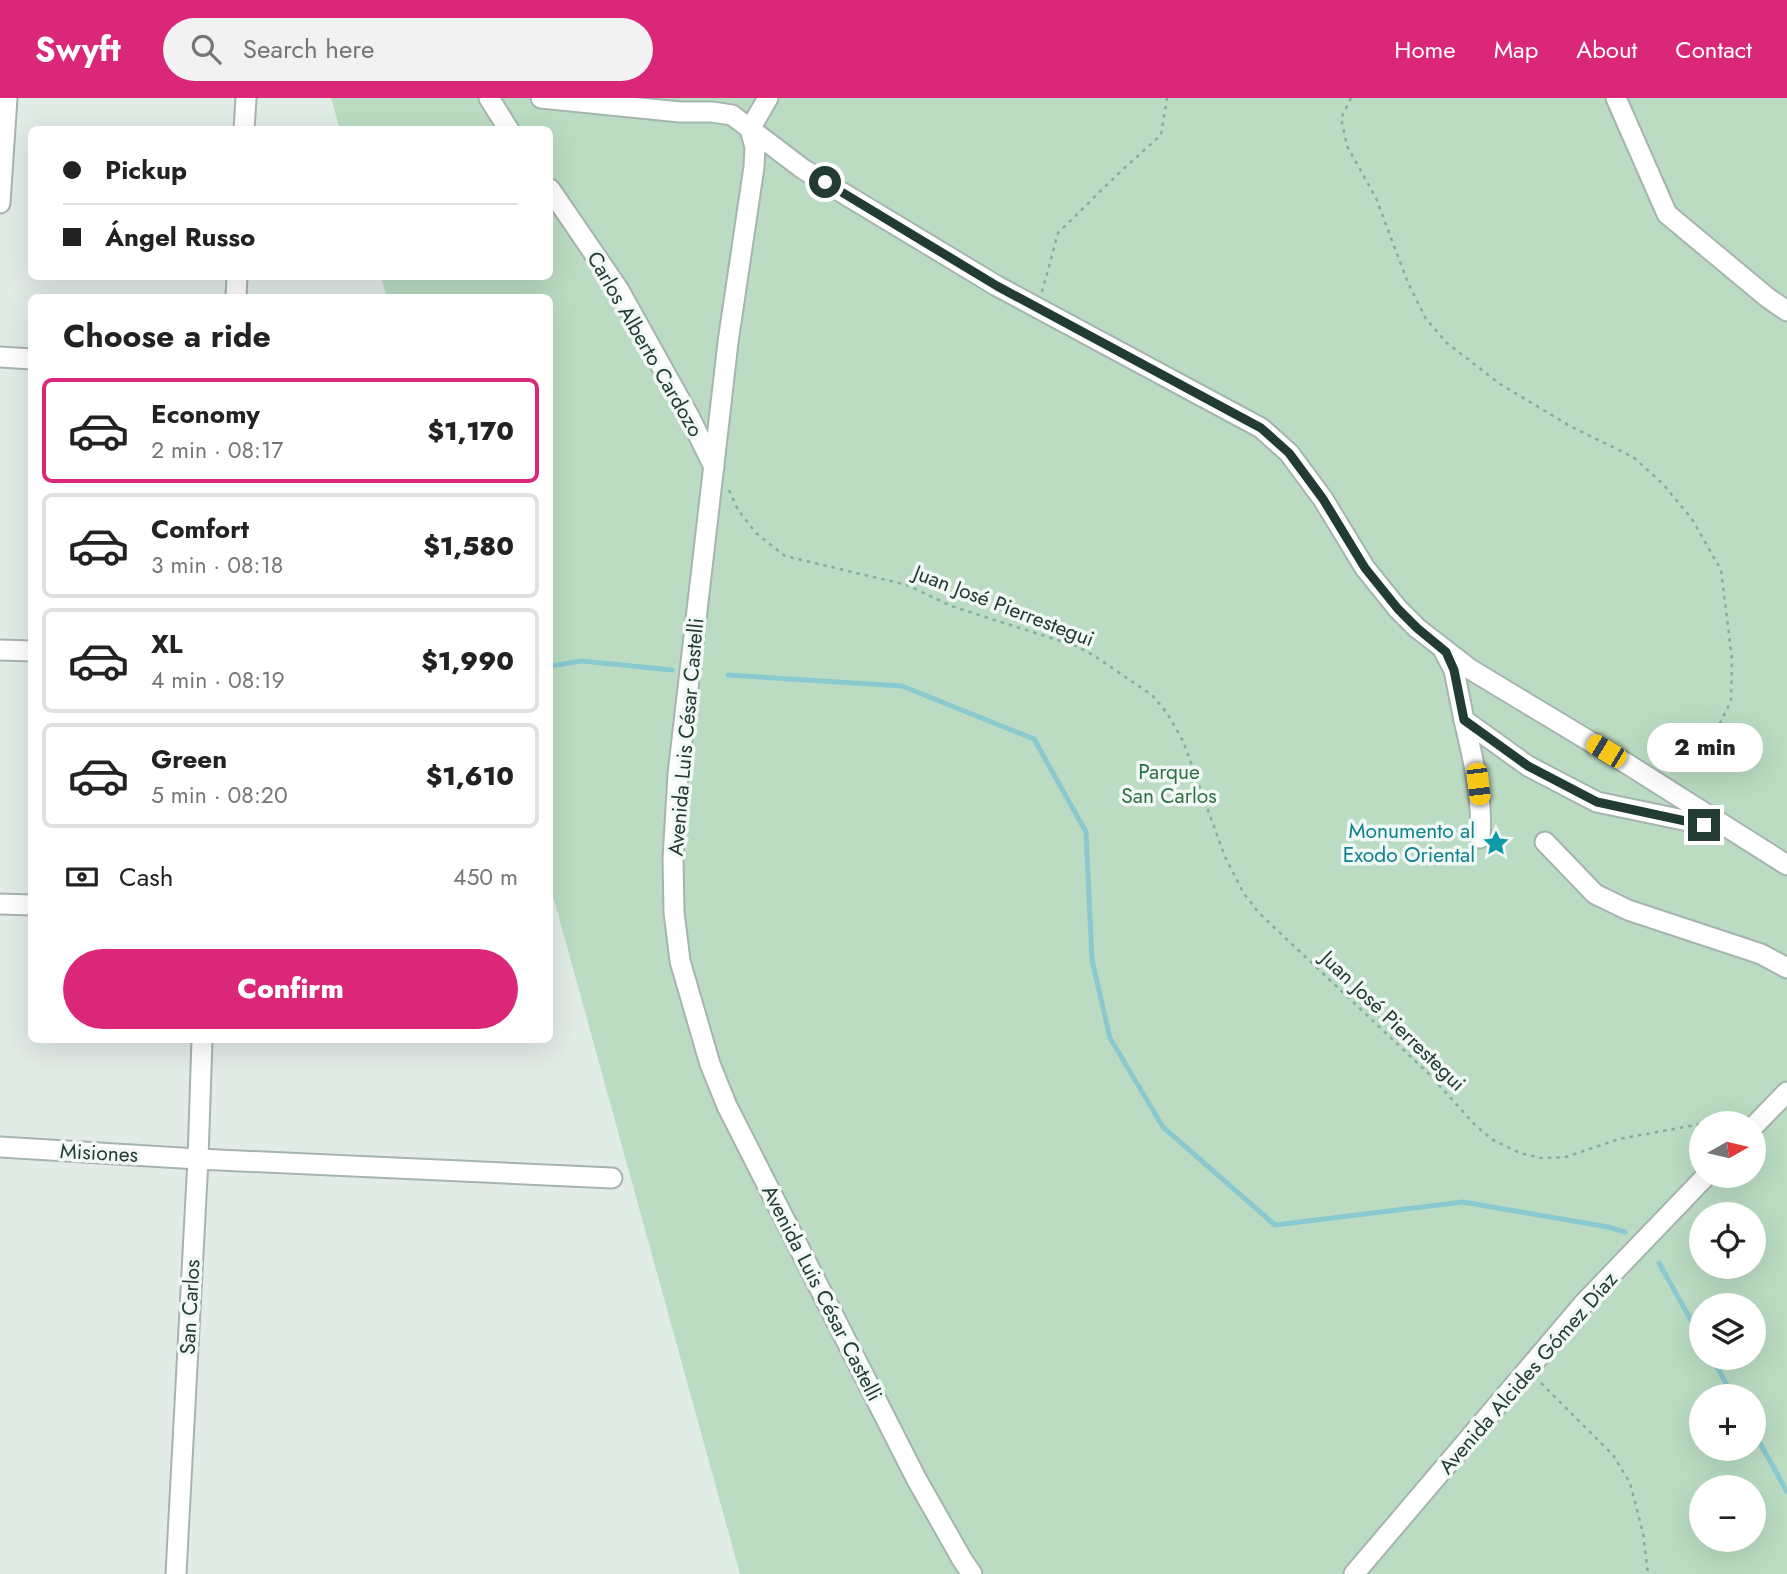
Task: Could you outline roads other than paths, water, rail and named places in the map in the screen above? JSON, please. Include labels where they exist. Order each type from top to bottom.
[{"type":"street","points":[[0,202],[7,98]]},
{"type":"street","points":[[244,126],[246,98]]},
{"type":"street","points":[[489,98],[506,126]]},
{"type":"street","points":[[541,98],[732,115],[803,169],[997,286],[1261,428],[1289,453],[1323,499],[1365,568],[1398,609],[1446,652],[1454,670],[1478,784],[1482,816],[1480,838]]},
{"type":"street","points":[[750,129],[768,98]]},
{"type":"street","points":[[1616,98],[1667,214],[1787,311]]},
{"type":"street","name":"Avenida Luis César Castelli","points":[[750,129],[755,147],[754,167],[728,342],[678,774],[673,859],[674,912],[680,961],[710,1065],[727,1106],[917,1480],[972,1574]]},
{"type":"street","name":"Carlos Alberto Cardozo","points":[[553,193],[619,290],[714,467]]},
{"type":"street","points":[[0,357],[28,359]]},
{"type":"street","points":[[1417,628],[1470,669],[1787,865]]},
{"type":"street","points":[[0,650],[28,651]]},
{"type":"street","points":[[1464,720],[1528,766],[1597,802],[1731,830]]},
{"type":"street","points":[[1545,842],[1595,894],[1628,910],[1761,954],[1787,968]]},
{"type":"street","points":[[0,904],[28,905]]},
{"type":"street","name":"San Carlos","points":[[176,1574],[202,1043]]},
{"type":"street","points":[[1766,1113],[1787,1092]]},
{"type":"street","name":"Misiones","points":[[0,1147],[612,1178]]},
{"type":"street","name":"Avenida Alcides Gómez Díaz","points":[[1354,1574],[1585,1302],[1694,1188]]},
{"type":"waterway","points":[[553,666],[582,661],[672,670]]},
{"type":"waterway","points":[[728,675],[902,686],[1034,739],[1086,832],[1092,960],[1110,1038],[1163,1127],[1275,1225],[1463,1202],[1625,1232]]},
{"type":"waterway","points":[[1659,1263],[1689,1317]]},
{"type":"waterway","points":[[1719,1370],[1726,1384]]},
{"type":"waterway","points":[[1766,1454],[1787,1492]]},
{"type":"place","name":"Monumento al Exodo Oriental","points":[[1496,843]]},
{"type":"park label","name":"Parque San Carlos","points":[[1169,784]]}]
